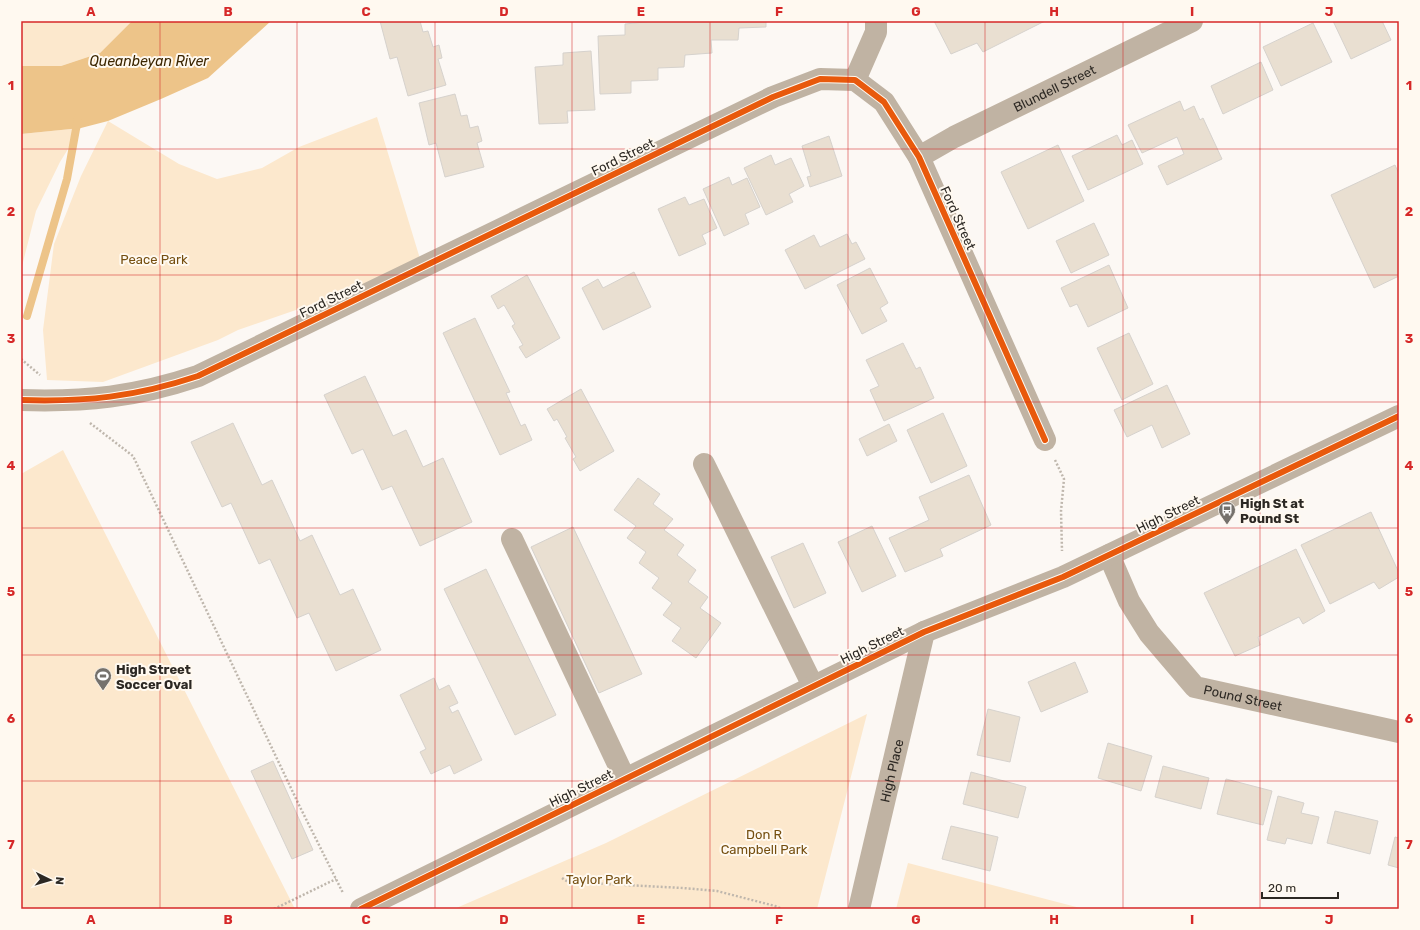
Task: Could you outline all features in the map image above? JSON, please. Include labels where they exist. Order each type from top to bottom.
[{"type":"street","points":[[854,80],[876,32],[876,21]]},
{"type":"street","name":"Blundell Street","points":[[918,157],[954,137],[1192,21]]},
{"type":"street","name":"Ford Street","points":[[21,400],[66,401],[107,398],[144,392],[198,376],[773,96],[820,79],[854,80],[884,102],[918,157],[1045,440]]},
{"type":"street","name":"High Street","points":[[353,903],[625,779],[924,632],[1063,577],[1399,416]]},
{"type":"street","points":[[704,464],[813,686]]},
{"type":"street","points":[[512,539],[625,779]]},
{"type":"street","name":"Pound Street","points":[[1109,555],[1129,601],[1149,633],[1195,687],[1399,732]]},
{"type":"street","name":"High Place","points":[[859,909],[924,632]]},
{"type":"path","points":[[21,359],[92,426],[133,456],[299,805],[336,879],[353,903]]},
{"type":"path","points":[[1045,440],[1064,479],[1061,511],[1063,577]]},
{"type":"path","points":[[562,878],[568,882],[717,891],[776,906],[782,909]]},
{"type":"path","points":[[274,909],[336,879]]},
{"type":"green space","points":[[21,21],[132,21],[100,53],[61,66],[21,66]]},
{"type":"green space","name":"Peace Park","points":[[377,117],[421,262],[345,293],[238,330],[218,340],[103,382],[47,380],[43,330],[54,244],[81,176],[108,121],[179,164],[217,179],[262,168],[299,147]]},
{"type":"green space","points":[[81,128],[60,162],[36,211],[21,270],[21,134]]},
{"type":"green space","name":"High Street Soccer Oval","points":[[63,450],[295,909],[21,909],[21,474]]},
{"type":"green space","name":"Don R Campbell Park","points":[[867,714],[817,909],[454,909],[606,843]]},
{"type":"green space","points":[[908,863],[1084,909],[896,909]]},
{"type":"water","name":"Queanbeyan River","points":[[132,21],[271,21],[208,78],[108,121],[81,128],[21,134],[21,66],[61,66],[100,53]]},
{"type":"building","points":[[380,21],[420,21],[423,32],[428,31],[433,47],[439,45],[442,58],[438,59],[446,85],[408,96],[397,57],[390,59]]},
{"type":"building","points":[[654,21],[766,21],[766,27],[739,28],[738,40],[711,40],[712,53],[685,55],[684,67],[658,68],[658,80],[631,81],[631,93],[600,94],[598,36],[625,35],[625,24]]},
{"type":"building","points":[[934,21],[1045,21],[983,52],[977,43],[951,54]]},
{"type":"building","points":[[1333,21],[1382,21],[1391,40],[1351,59]]},
{"type":"building","points":[[1313,23],[1332,62],[1281,86],[1263,47]]},
{"type":"building","points":[[591,51],[595,110],[567,111],[568,123],[539,124],[535,67],[563,65],[563,53]]},
{"type":"building","points":[[1261,62],[1273,90],[1223,114],[1211,86]]},
{"type":"building","points":[[455,94],[461,116],[467,115],[470,128],[478,126],[482,141],[477,143],[484,167],[445,177],[436,143],[429,145],[419,103]]},
{"type":"building","points":[[1180,101],[1184,111],[1194,106],[1200,120],[1203,118],[1222,159],[1167,185],[1158,166],[1184,154],[1177,137],[1142,153],[1128,125]]},
{"type":"building","points":[[1117,135],[1122,145],[1132,140],[1143,164],[1088,190],[1072,156]]},
{"type":"building","points":[[829,136],[842,176],[810,187],[807,177],[811,176],[802,146]]},
{"type":"building","points":[[1058,145],[1084,201],[1028,229],[1001,172]]},
{"type":"building","points":[[771,155],[775,165],[791,158],[804,186],[789,194],[793,202],[766,215],[744,168]]},
{"type":"building","points":[[1395,165],[1399,174],[1399,276],[1374,288],[1331,195]]},
{"type":"building","points":[[729,177],[732,185],[747,178],[760,207],[745,214],[749,224],[724,236],[703,189]]},
{"type":"building","points":[[685,197],[689,205],[704,199],[717,228],[702,235],[706,244],[679,256],[658,209]]},
{"type":"building","points":[[1094,223],[1109,255],[1071,273],[1056,241]]},
{"type":"building","points":[[847,234],[852,244],[856,242],[865,259],[805,289],[785,250],[814,235],[820,247]]},
{"type":"building","points":[[1109,265],[1128,308],[1088,327],[1077,304],[1070,307],[1061,288]]},
{"type":"building","points":[[870,268],[888,303],[880,308],[887,321],[862,334],[837,285]]},
{"type":"building","points":[[634,272],[651,307],[603,330],[582,288],[598,279],[603,288]]},
{"type":"building","points":[[527,275],[560,338],[526,358],[519,347],[523,345],[512,326],[515,324],[504,305],[498,309],[491,296]]},
{"type":"building","points":[[475,318],[510,392],[506,393],[521,426],[525,424],[532,440],[500,455],[443,333]]},
{"type":"building","points":[[1129,333],[1153,384],[1122,400],[1097,348]]},
{"type":"building","points":[[903,343],[916,369],[920,367],[934,398],[884,421],[870,390],[879,386],[866,360]]},
{"type":"building","points":[[365,376],[393,436],[406,430],[423,467],[443,458],[472,522],[420,546],[392,486],[382,490],[363,449],[352,454],[324,395]]},
{"type":"building","points":[[1167,385],[1190,434],[1162,448],[1152,425],[1127,437],[1114,410]]},
{"type":"building","points":[[581,389],[614,451],[580,471],[573,459],[576,457],[565,438],[567,437],[557,419],[554,421],[547,409]]},
{"type":"building","points":[[943,413],[967,466],[931,483],[907,430]]},
{"type":"building","points":[[233,423],[262,485],[272,480],[300,541],[312,535],[340,595],[353,589],[381,650],[336,671],[309,613],[297,618],[270,559],[259,564],[231,503],[222,507],[191,442]]},
{"type":"building","points":[[889,424],[897,441],[867,456],[859,439]]},
{"type":"building","points":[[969,475],[991,525],[940,549],[943,556],[905,572],[889,538],[929,520],[919,497]]},
{"type":"building","points":[[638,478],[660,494],[653,504],[673,519],[664,530],[684,545],[677,555],[696,570],[688,582],[708,597],[700,608],[721,623],[696,658],[672,641],[681,628],[663,615],[672,603],[652,588],[659,578],[639,563],[646,552],[627,538],[636,526],[614,510]]},
{"type":"building","points":[[1371,512],[1399,573],[1399,577],[1379,589],[1374,582],[1330,604],[1301,545]]},
{"type":"building","points":[[872,526],[896,576],[862,592],[838,542]]},
{"type":"building","points":[[573,527],[642,674],[599,693],[531,547]]},
{"type":"building","points":[[803,543],[826,593],[794,608],[771,557]]},
{"type":"building","points":[[1296,549],[1325,611],[1303,624],[1299,617],[1258,637],[1260,645],[1235,656],[1204,593]]},
{"type":"building","points":[[486,569],[556,715],[515,735],[444,589]]},
{"type":"building","points":[[1075,662],[1088,692],[1041,712],[1028,682]]},
{"type":"building","points":[[434,678],[439,690],[449,685],[458,703],[449,707],[452,713],[458,710],[482,760],[454,774],[450,765],[431,774],[420,752],[426,749],[400,695]]},
{"type":"building","points":[[988,709],[1020,717],[1010,762],[977,755]]},
{"type":"building","points":[[1108,743],[1152,756],[1141,791],[1098,778]]},
{"type":"building","points":[[273,761],[313,850],[292,859],[251,771]]},
{"type":"building","points":[[1163,766],[1209,778],[1201,809],[1155,797]]},
{"type":"building","points":[[971,772],[1026,787],[1018,818],[963,804]]},
{"type":"building","points":[[1226,779],[1272,791],[1263,825],[1217,814]]},
{"type":"building","points":[[1278,796],[1304,803],[1301,813],[1319,817],[1312,844],[1287,838],[1285,844],[1267,840]]},
{"type":"building","points":[[1335,811],[1378,821],[1370,854],[1327,843]]},
{"type":"building","points":[[951,826],[998,837],[990,871],[942,859]]},
{"type":"building","points":[[1395,837],[1399,838],[1399,868],[1388,865]]},
{"type":"waterway","points":[[27,316],[67,179],[78,118]]},
{"type":"cycle path","points":[[21,400],[67,400],[110,397],[153,389],[198,376],[773,97],[820,79],[855,80],[884,102],[919,157],[1045,440]]},
{"type":"cycle path","points":[[361,909],[924,632],[1063,577],[1399,416]]},
{"type":"place","name":"High St at Pound St","points":[[1227,525]]},
{"type":"place","name":"High Street Soccer Oval","points":[[103,691]]},
{"type":"park label","name":"Taylor Park","points":[[599,879]]}]
